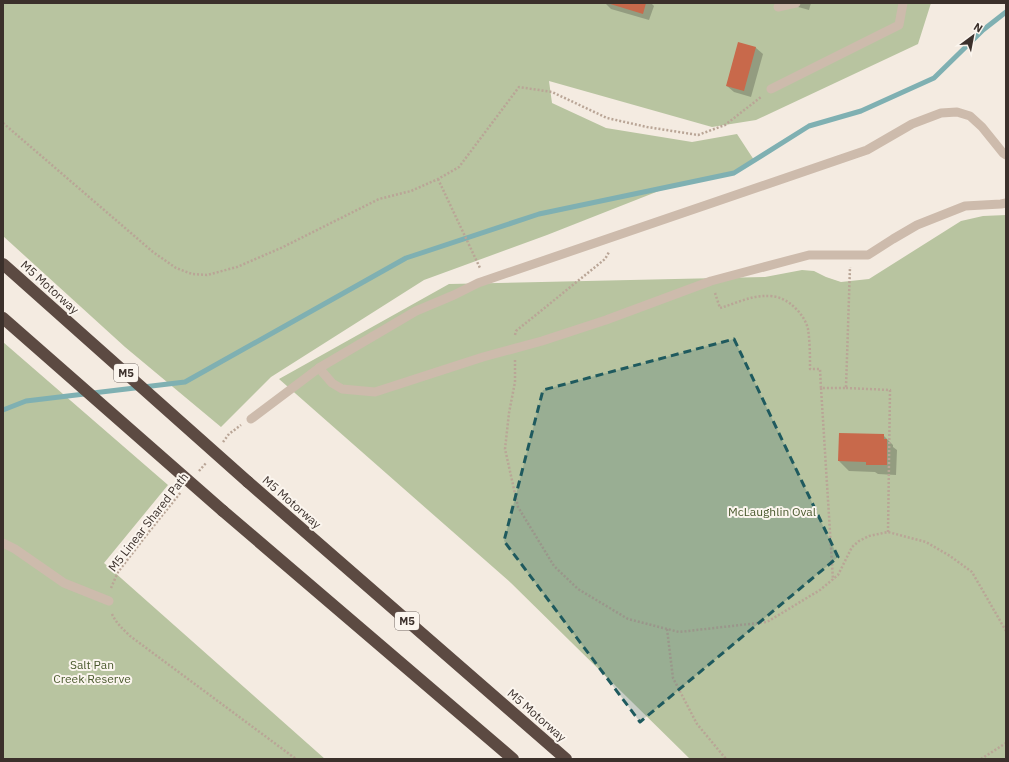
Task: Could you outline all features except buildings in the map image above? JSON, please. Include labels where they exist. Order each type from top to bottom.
[{"type":"highway","name":"M5 Motorway","points":[[3,264],[248,482],[566,759]]},
{"type":"highway","points":[[3,318],[223,511],[513,759]]},
{"type":"lane","points":[[778,7],[796,3]]},
{"type":"lane","points":[[771,89],[899,25],[903,3]]},
{"type":"lane","points":[[251,419],[319,368],[416,311],[478,283],[867,150],[912,124],[941,113],[957,112],[970,116],[982,127],[1006,155]]},
{"type":"lane","points":[[319,368],[332,383],[342,389],[375,392],[483,357],[542,341],[606,320],[711,281],[809,255],[868,255],[917,226],[964,206],[1006,203]]},
{"type":"lane","points":[[3,543],[64,583],[109,601]]},
{"type":"path","points":[[3,124],[153,252],[176,268],[192,274],[207,274],[237,267],[281,248],[379,199],[411,191],[438,179],[459,167],[519,87],[552,92],[607,118],[647,127],[698,135],[725,125],[771,89]]},
{"type":"path","points":[[438,179],[479,266]]},
{"type":"path","points":[[616,236],[605,259],[516,331],[515,382],[509,413],[505,449],[518,507],[554,566],[578,588],[628,619],[679,632],[767,622],[806,599],[833,580],[838,575],[852,547],[859,541],[869,536],[888,532],[926,542],[950,556],[972,572],[1006,631]]},
{"type":"path","points":[[846,388],[850,255]]},
{"type":"path","points":[[711,281],[720,308],[764,296],[780,298],[798,311],[808,328],[810,369],[820,369],[833,580]]},
{"type":"path","points":[[821,388],[890,390],[888,532]]},
{"type":"path","points":[[220,446],[229,434],[251,419]]},
{"type":"path","name":"M5 Linear Shared Path","points":[[196,475],[210,457]]},
{"type":"path","name":"M5 Linear Shared Path","points":[[109,601],[110,591],[118,572],[182,492]]},
{"type":"path","points":[[109,601],[110,609],[114,618],[130,636],[296,759]]},
{"type":"path","points":[[667,629],[673,678],[697,724],[726,759]]},
{"type":"path","points":[[981,759],[1006,743]]},
{"type":"highlighted area","points":[[734,339],[838,557],[640,722],[504,541],[543,390]]},
{"type":"green space","points":[[3,3],[931,3],[918,44],[756,120],[712,127],[549,81],[552,103],[606,128],[692,142],[737,134],[754,160],[734,173],[674,185],[547,235],[424,280],[271,377],[221,427],[125,347],[3,236]]},
{"type":"green space","name":"McLaughlin Oval","points":[[1006,215],[1006,759],[690,759],[511,583],[279,379],[449,284],[765,277],[802,270],[814,271],[841,282],[869,279],[961,221],[983,216]]},
{"type":"green space","name":"Salt Pan Creek Reserve","points":[[3,342],[168,485],[104,563],[325,759],[3,759]]},
{"type":"waterway","points":[[3,410],[26,401],[185,382],[406,258],[539,214],[734,173],[809,126],[861,111],[934,78],[983,30],[1006,12]]}]
